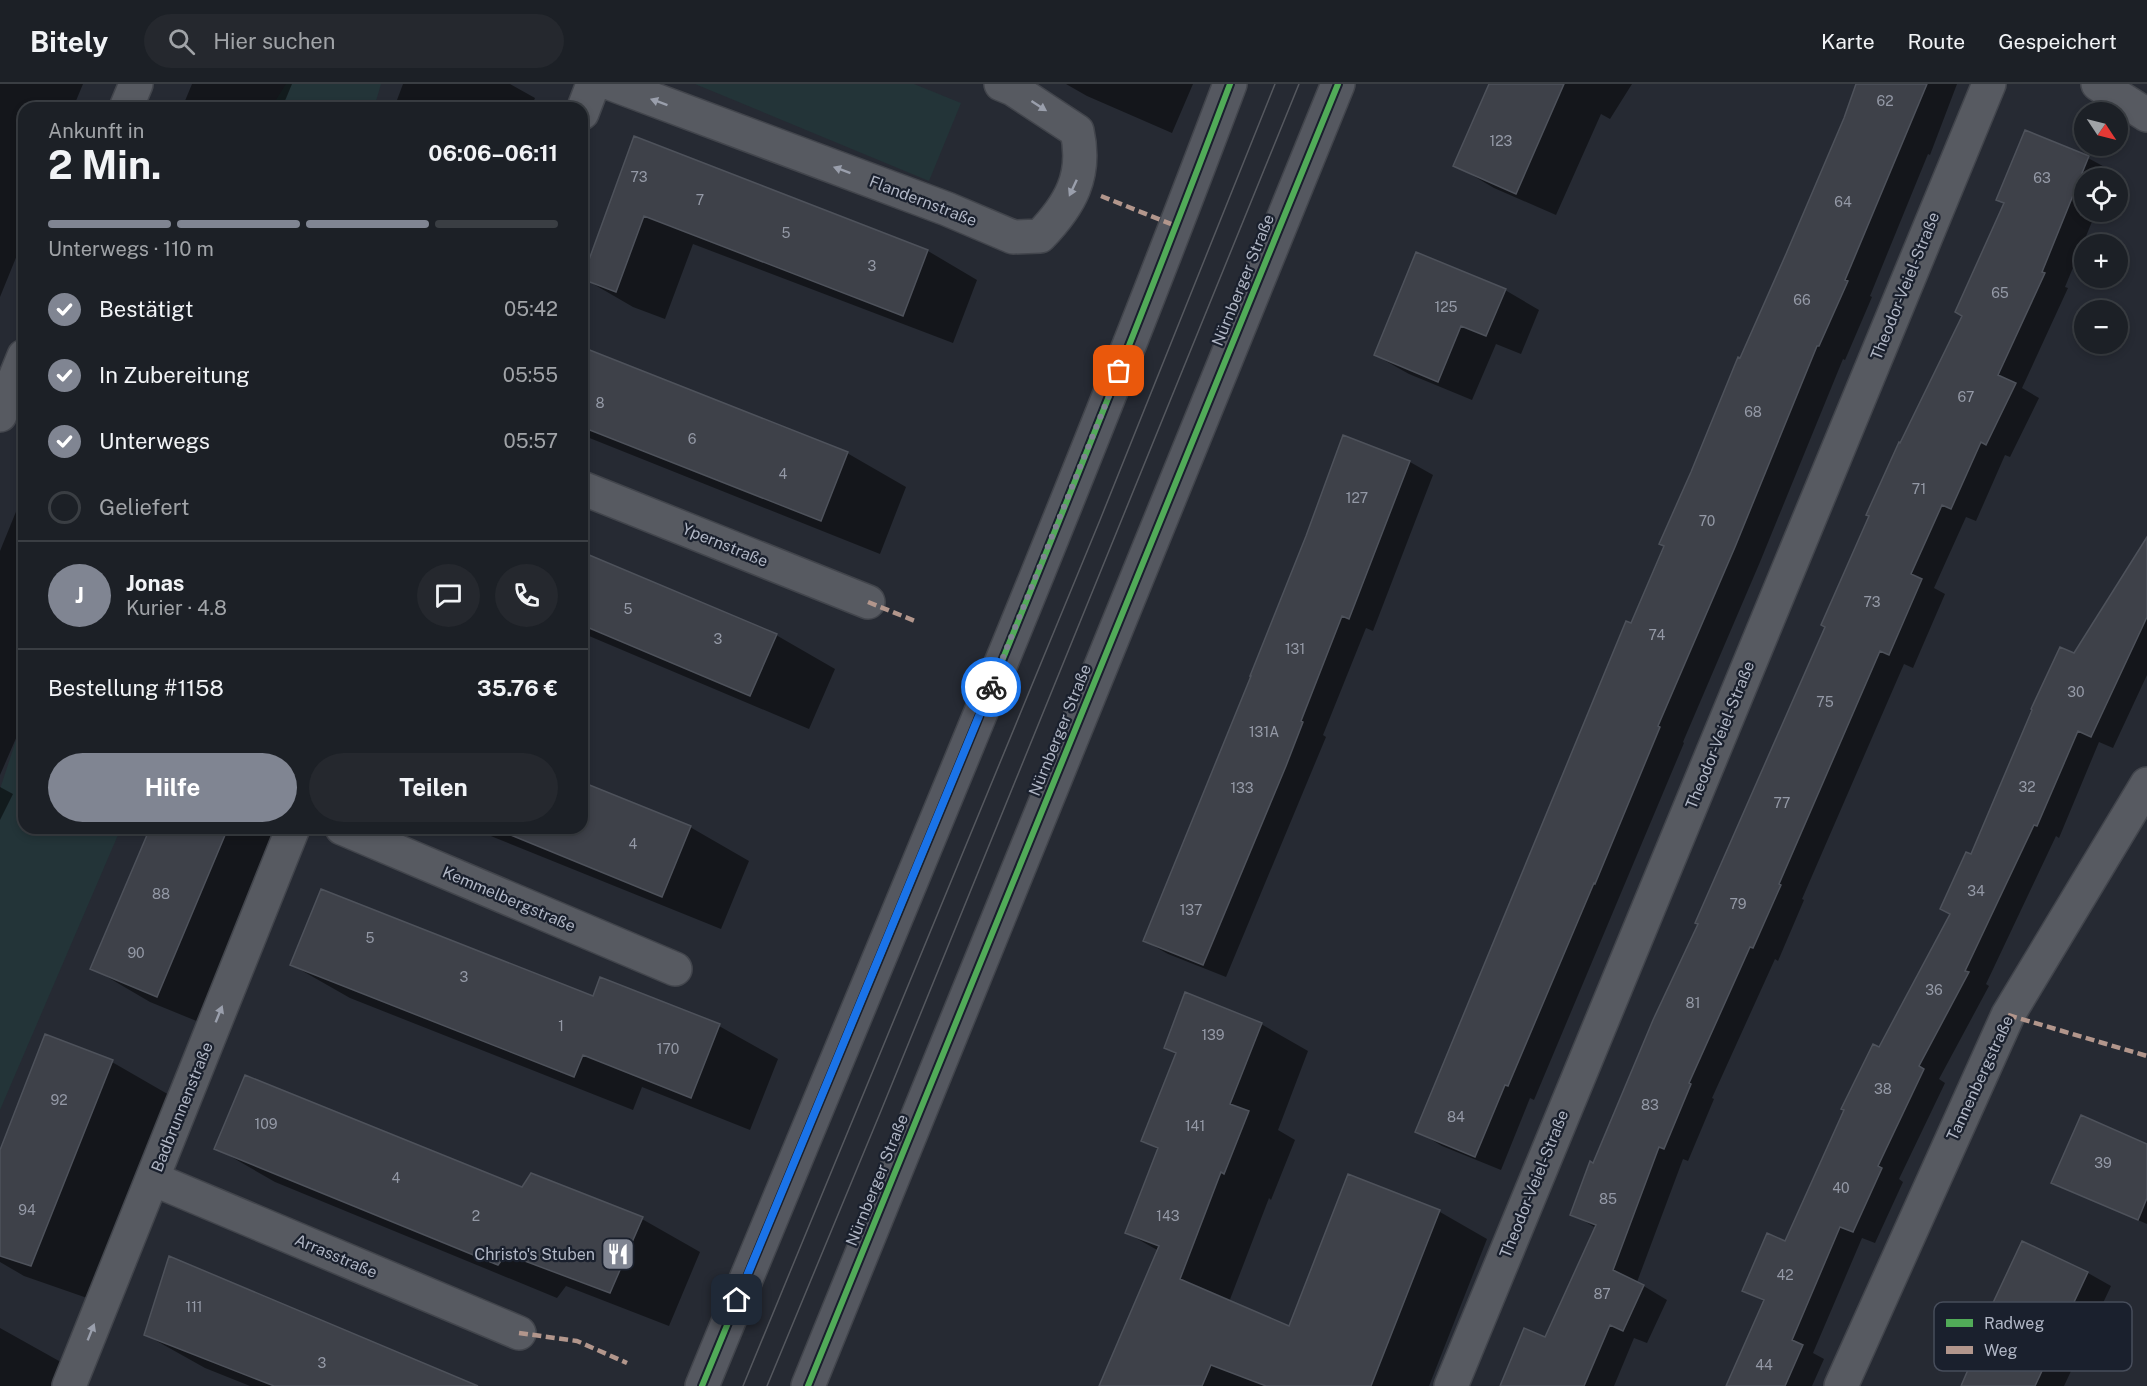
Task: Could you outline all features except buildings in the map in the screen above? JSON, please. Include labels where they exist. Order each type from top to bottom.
[{"type":"main road","points":[[702,1386],[1050,542],[1230,84]]},
{"type":"main road","name":"Nürnberger Straße","points":[[808,1386],[1338,84]]},
{"type":"street","points":[[128,102],[136,84]]},
{"type":"street","points":[[586,102],[593,84]]},
{"type":"street","name":"Flandernstraße","points":[[612,84],[947,209],[1013,237],[1040,236],[1059,216],[1078,181],[1081,148],[1077,131],[1013,89],[1000,84]]},
{"type":"street","name":"Theodor-Veiel-Straße","points":[[1451,1386],[1989,84]]},
{"type":"street","points":[[2098,84],[2147,115]]},
{"type":"street","points":[[0,415],[18,371]]},
{"type":"street","name":"Ypernstraße","points":[[588,490],[868,602]]},
{"type":"street","name":"Tannenbergstraße","points":[[1840,1386],[2008,1015],[2147,784]]},
{"type":"street","name":"Badbrunnenstraße","points":[[69,1386],[291,834]]},
{"type":"street","name":"Kemmelbergstraße","points":[[356,834],[675,969]]},
{"type":"street","name":"Arrasstraße","points":[[153,1179],[519,1333]]},
{"type":"shaded area","points":[[286,84],[381,84],[376,102],[275,102]]},
{"type":"shaded area","points":[[695,84],[914,84],[961,103],[929,181]]},
{"type":"shaded area","points":[[18,734],[18,834],[118,834],[0,1110],[0,789]]},
{"type":"tram line","points":[[743,1386],[1100,520],[1275,84]]},
{"type":"tram line","points":[[767,1386],[1035,736],[1299,84]]},
{"type":"marked path","points":[[1101,196],[1176,226]]},
{"type":"marked path","points":[[868,602],[915,621]]},
{"type":"marked path","points":[[2008,1015],[2147,1056]]},
{"type":"marked path","points":[[519,1333],[577,1341],[627,1363]]},
{"type":"cycle path","points":[[702,1386],[971,737],[1103,411],[1230,84]]},
{"type":"cycle path","points":[[808,1386],[1338,84]]},
{"type":"way so far","points":[[991,687],[1119,371]]},
{"type":"place","name":"Christo's Stuben","points":[[618,1254]]},
{"type":"route","points":[[737,1300],[991,687]]}]
